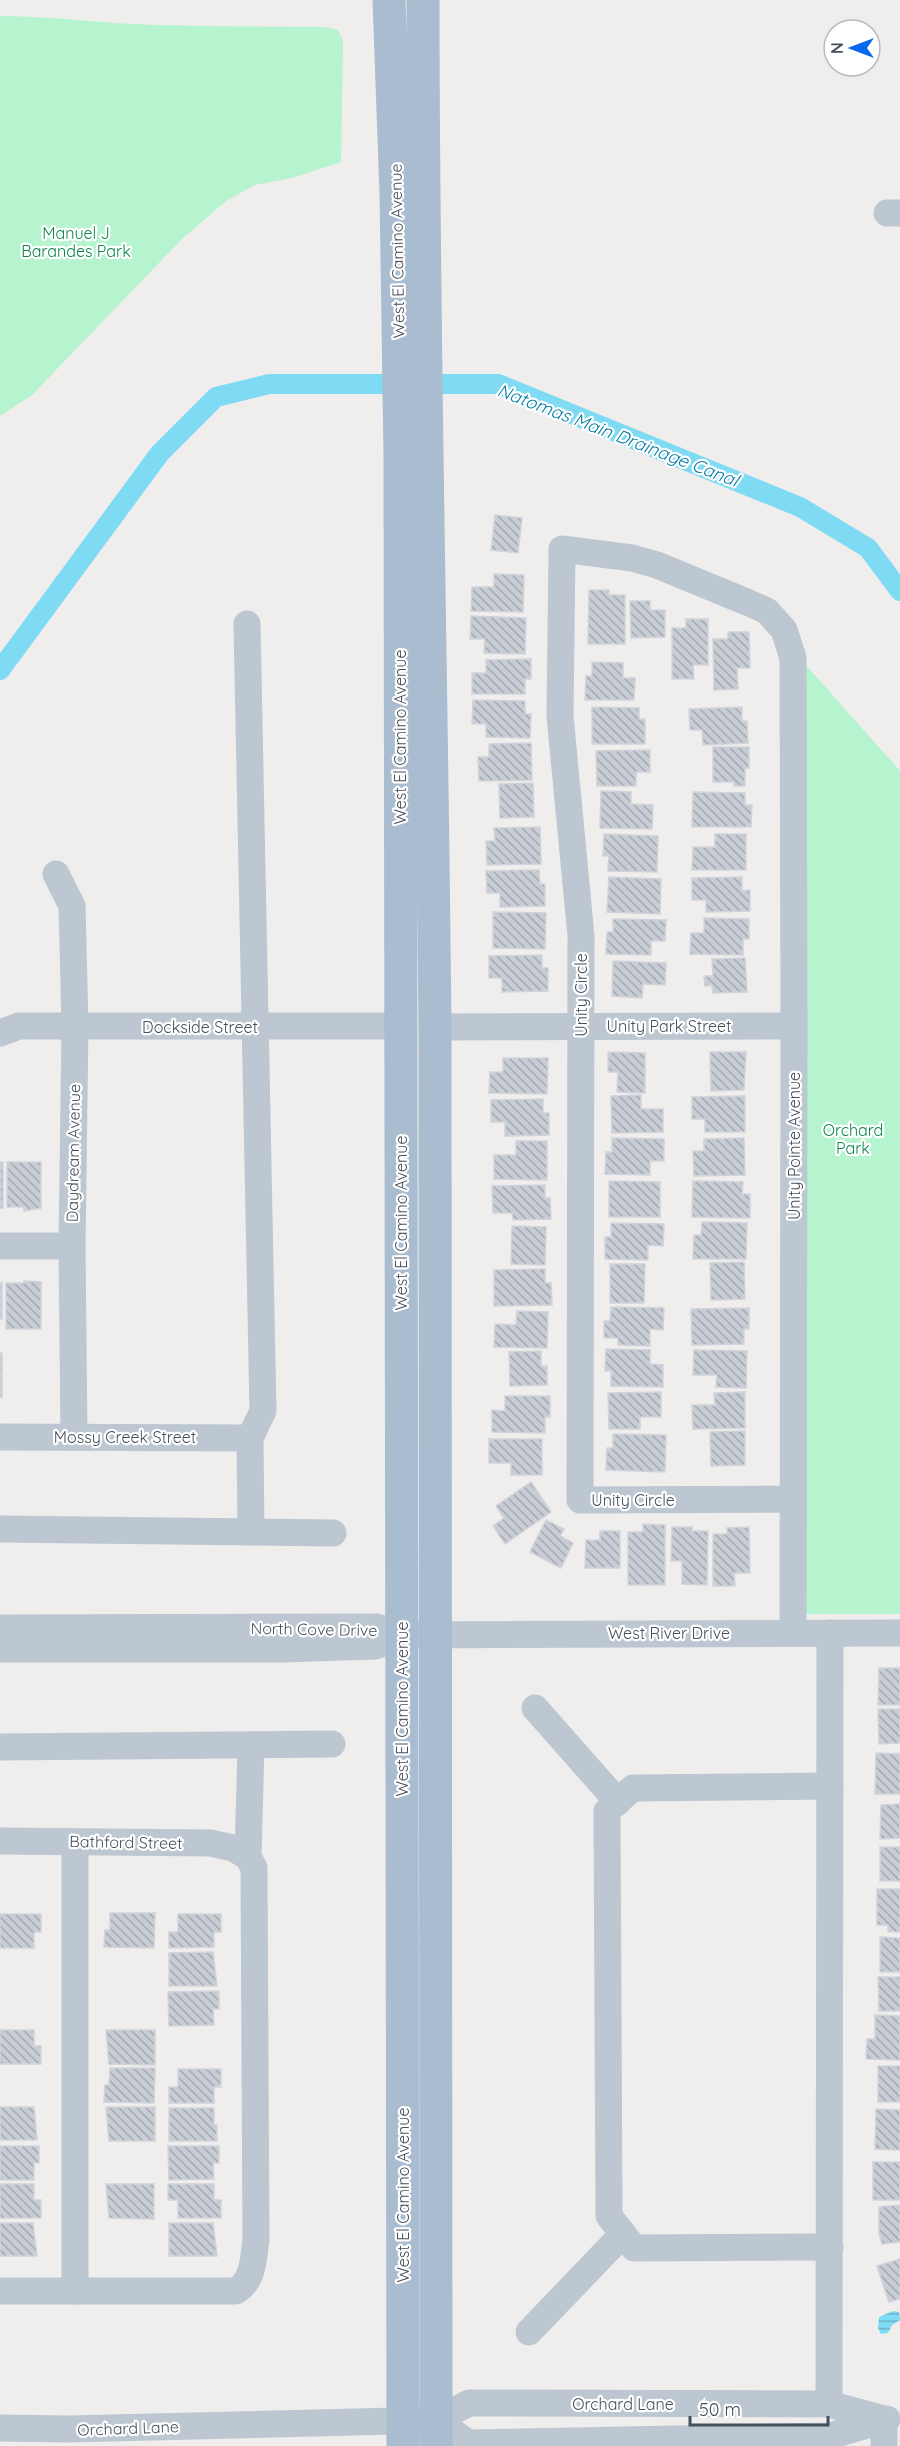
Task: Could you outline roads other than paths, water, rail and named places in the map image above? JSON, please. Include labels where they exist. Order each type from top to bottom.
[{"type":"main road","points":[[391,0],[408,20],[409,74],[423,194]]},
{"type":"main road","name":"West El Camino Avenue","points":[[391,0],[413,303],[413,455],[401,1026],[403,2433]]},
{"type":"main road","name":"West El Camino Avenue","points":[[413,303],[423,194],[423,0]]},
{"type":"main road","name":"West El Camino Avenue","points":[[413,455],[435,1027],[436,2433]]},
{"type":"street","name":"Unity Circle","points":[[793,658],[784,630],[767,611],[657,565],[632,558],[562,549],[560,716],[580,936],[580,1500],[793,1499]]},
{"type":"street","points":[[247,624],[263,1411],[250,1438],[251,1532]]},
{"type":"street","name":"Unity Pointe Avenue","points":[[793,658],[793,1633]]},
{"type":"street","name":"Daydream Avenue","points":[[56,874],[72,906],[75,1027],[72,1246],[74,1437]]},
{"type":"street","name":"Dockside Street","points":[[0,1033],[19,1026],[401,1026]]},
{"type":"street","name":"Unity Park Street","points":[[435,1027],[794,1026]]},
{"type":"street","points":[[0,1246],[72,1246]]},
{"type":"street","name":"Mossy Creek Street","points":[[0,1437],[250,1438]]},
{"type":"street","points":[[0,1529],[333,1533]]},
{"type":"street","name":"North Cove Drive","points":[[0,1628],[377,1627],[402,1635]]},
{"type":"street","points":[[830,1633],[830,2404]]},
{"type":"street","name":"West River Drive","points":[[402,1635],[900,1633]]},
{"type":"street","name":"North Cove Drive","points":[[0,1649],[376,1646],[402,1635]]},
{"type":"street","points":[[535,1708],[618,1802]]},
{"type":"street","points":[[0,1747],[332,1744]]},
{"type":"street","points":[[0,2290],[236,2291],[245,2286],[252,2270],[256,2240],[254,1868],[248,1857],[251,1745]]},
{"type":"street","points":[[830,1786],[633,1788],[607,1812],[609,2216],[634,2248],[830,2247]]},
{"type":"street","name":"Bathford Street","points":[[0,1841],[210,1843],[233,1848],[248,1857]]},
{"type":"street","points":[[75,1842],[75,2291]]},
{"type":"street","points":[[529,2332],[623,2234]]},
{"type":"street","name":"Orchard Lane","points":[[0,2428],[69,2438],[436,2433],[470,2403],[830,2404],[892,2418]]},
{"type":"street","points":[[436,2433],[468,2443],[655,2443],[830,2436],[892,2418]]},
{"type":"street","points":[[884,2446],[892,2418]]},
{"type":"water","points":[[893,2311],[899,2312],[900,2320],[892,2325],[888,2333],[881,2334],[878,2328],[879,2317]]},
{"type":"waterway","name":"Natomas Main Drainage Canal","points":[[0,670],[160,453],[216,397],[269,384],[498,384],[800,507],[868,548],[900,591]]},
{"type":"park label","name":"Manuel J Barandes Park","points":[[76,242]]},
{"type":"park label","name":"Orchard Park","points":[[853,1139]]}]
